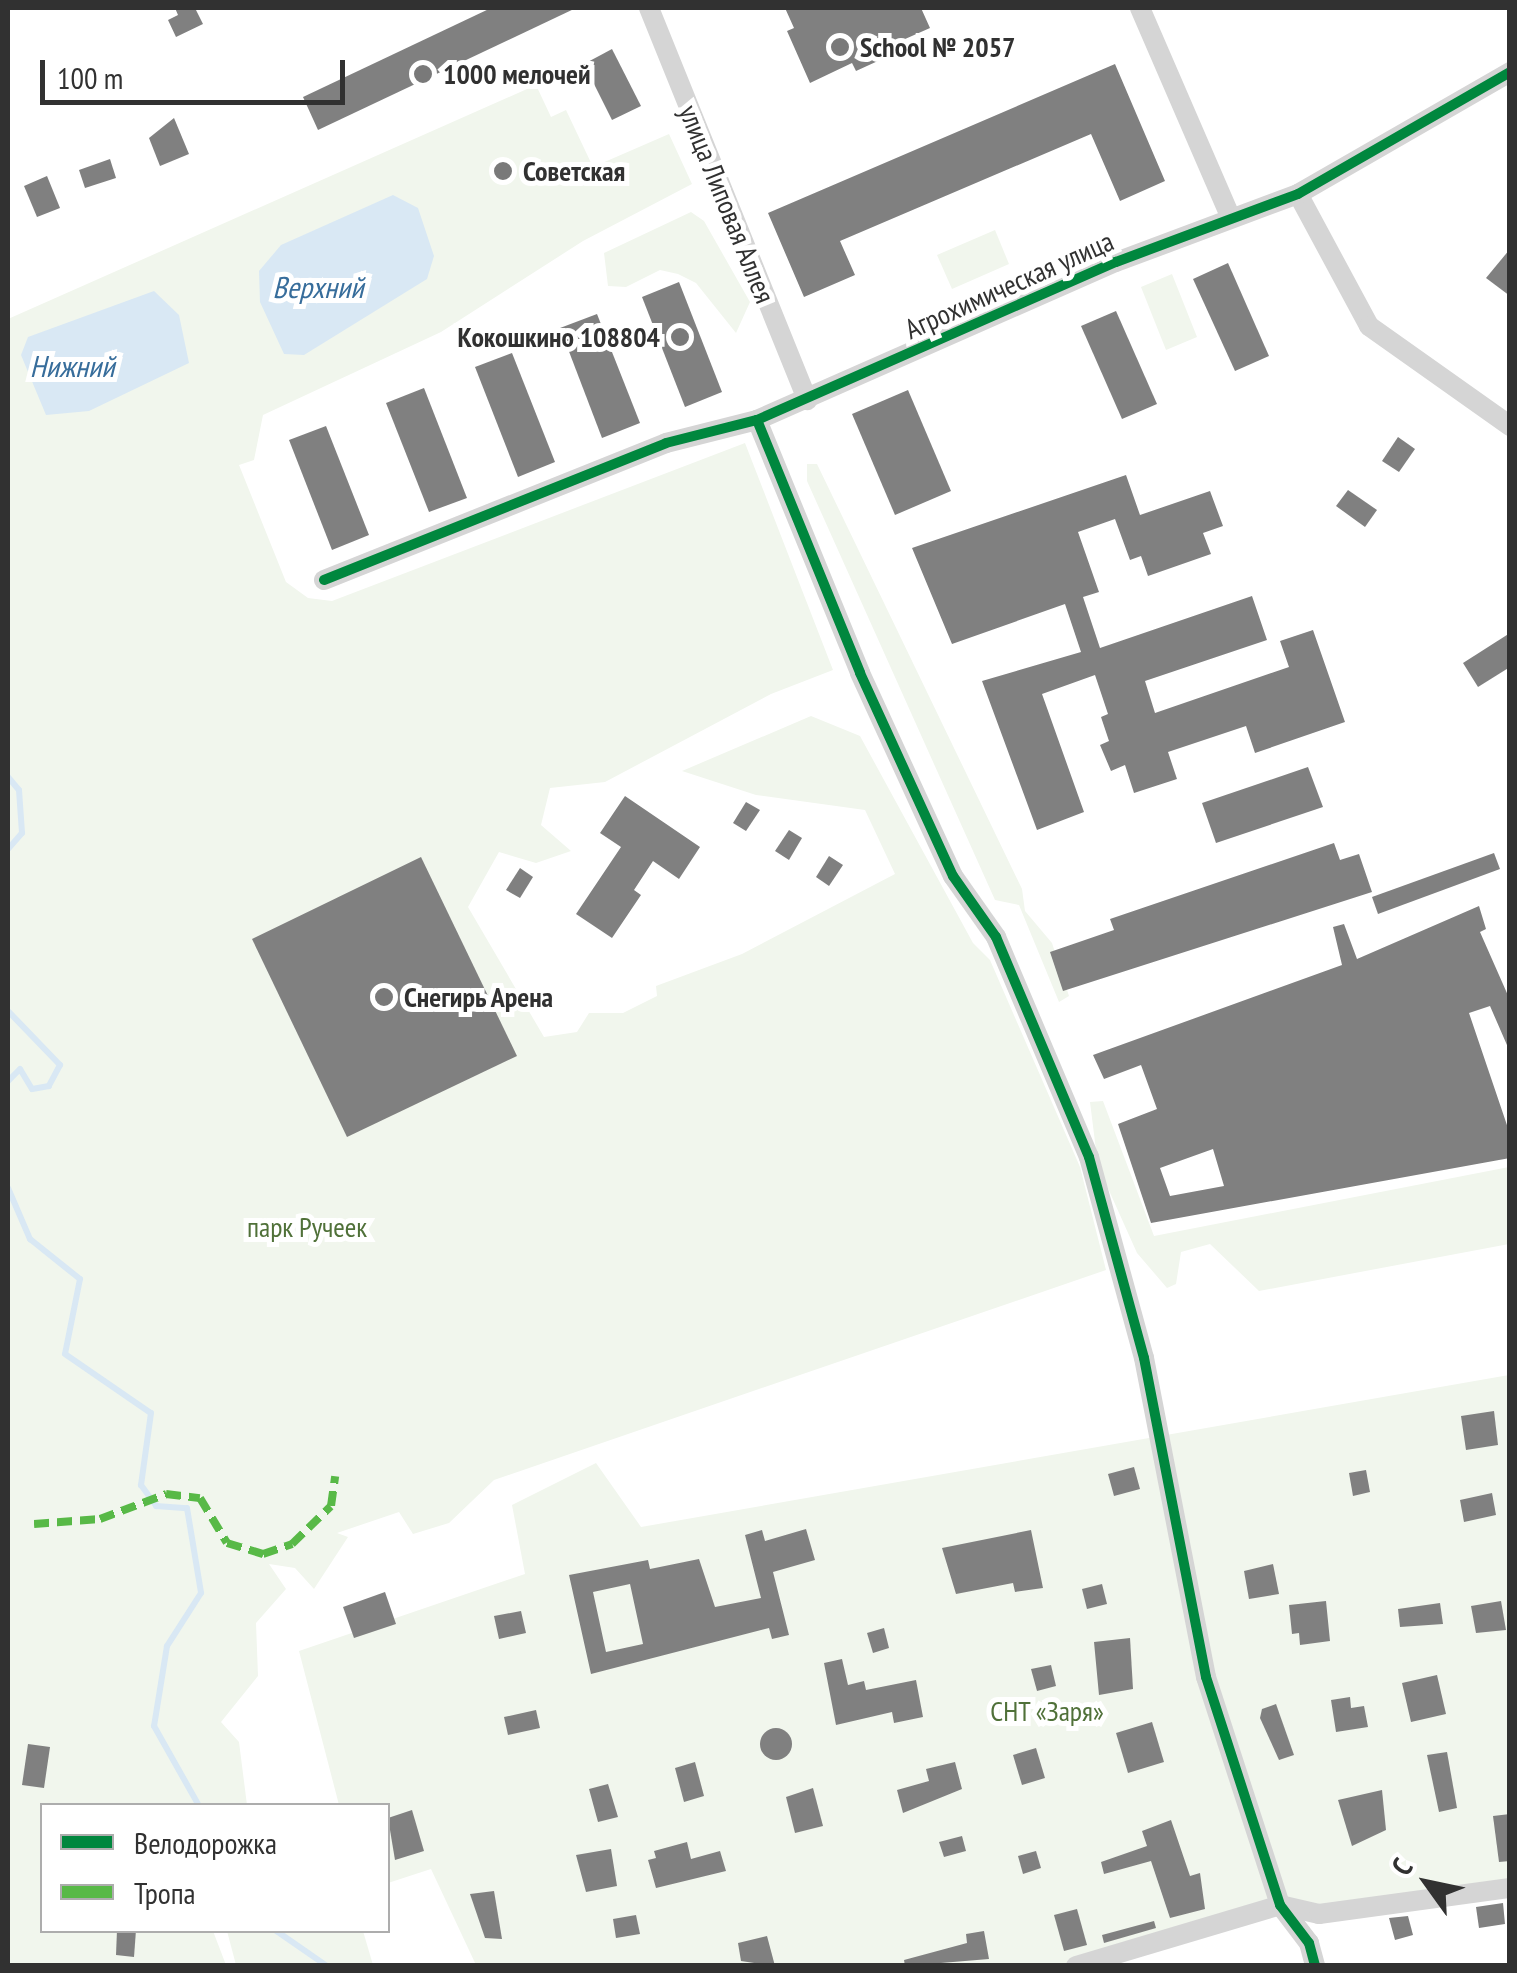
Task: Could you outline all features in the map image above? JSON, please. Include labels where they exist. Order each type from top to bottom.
[{"type":"street","name":"улица Липовая Аллея","points":[[649,8],[807,400]]},
{"type":"street","points":[[1140,8],[1230,216]]},
{"type":"street","name":"Агрохимическая улица","points":[[324,580],[666,442],[757,420],[1230,216],[1298,194],[1510,72]]},
{"type":"street","points":[[1298,194],[1370,326],[1510,426]]},
{"type":"street","points":[[757,420],[876,707],[952,876],[996,937],[1089,1157],[1144,1358],[1206,1677],[1280,1905],[1309,1943],[1316,1966]]},
{"type":"street","points":[[1076,1966],[1280,1905],[1319,1914],[1510,1888]]},
{"type":"green space","name":"парк Ручеек","points":[[536,85],[551,117],[566,110],[593,167],[669,134],[692,184],[583,241],[441,332],[263,415],[254,460],[239,465],[286,582],[308,598],[332,601],[745,443],[833,670],[771,694],[605,782],[550,788],[541,825],[571,851],[536,863],[499,852],[468,907],[544,1037],[577,1032],[589,1013],[623,1013],[657,996],[656,986],[742,954],[895,874],[865,810],[756,795],[682,771],[811,716],[860,736],[973,943],[990,960],[1080,1167],[1106,1270],[494,1480],[449,1523],[413,1534],[399,1512],[337,1533],[348,1537],[314,1589],[295,1568],[269,1564],[286,1589],[256,1623],[258,1676],[221,1722],[239,1742],[247,1803],[40,1803],[40,1933],[214,1933],[226,1965],[8,1965],[8,319]]},
{"type":"green space","points":[[691,212],[704,221],[750,302],[736,333],[696,283],[678,274],[660,270],[626,287],[608,286],[604,253]]},
{"type":"green space","points":[[995,230],[1009,264],[952,289],[937,255]]},
{"type":"green space","points":[[1172,274],[1197,337],[1166,350],[1141,287]]},
{"type":"green space","points":[[807,464],[817,464],[1022,889],[1025,911],[1052,943],[1069,996],[1059,1002],[1019,905],[995,900],[807,481]]},
{"type":"green space","points":[[1103,1101],[1154,1236],[1509,1167],[1509,1244],[1259,1291],[1210,1244],[1181,1252],[1176,1284],[1167,1288],[1137,1253],[1098,1166],[1090,1102]]},
{"type":"green space","name":"СНТ «Заря»","points":[[1509,1375],[1509,1888],[1319,1914],[1280,1905],[1087,1965],[476,1965],[431,1869],[390,1882],[390,1803],[338,1803],[299,1651],[525,1574],[512,1505],[596,1463],[641,1527]]},
{"type":"green space","points":[[228,1933],[364,1933],[373,1965],[236,1965]]},
{"type":"water","name":"Верхний","points":[[393,195],[418,208],[434,256],[427,279],[304,355],[284,354],[260,302],[259,271],[281,245]]},
{"type":"water","name":"Нижний","points":[[154,291],[179,315],[189,363],[89,411],[46,415],[21,355],[28,337]]},
{"type":"building","points":[[175,8],[195,8],[203,24],[176,37],[168,20],[178,15]]},
{"type":"building","points":[[491,8],[576,8],[318,130],[303,97]]},
{"type":"building","name":"School № 2057","points":[[785,8],[921,8],[930,28],[887,47],[891,55],[856,71],[852,63],[810,83],[787,31],[794,28]]},
{"type":"building","points":[[612,49],[641,106],[612,120],[584,64]]},
{"type":"building","points":[[1115,64],[1165,181],[1120,201],[1091,134],[840,241],[855,275],[804,297],[768,213]]},
{"type":"building","points":[[174,118],[189,154],[160,166],[149,138]]},
{"type":"building","points":[[110,159],[116,178],[85,188],[79,170]]},
{"type":"building","points":[[47,176],[60,208],[37,217],[24,186]]},
{"type":"building","points":[[1510,249],[1510,296],[1486,278]]},
{"type":"building","points":[[1228,263],[1269,356],[1235,371],[1193,279]]},
{"type":"building","points":[[679,282],[722,392],[685,407],[642,297]]},
{"type":"building","points":[[1116,311],[1157,404],[1122,419],[1081,326]]},
{"type":"building","points":[[597,314],[640,423],[602,438],[560,328]]},
{"type":"building","points":[[512,353],[555,462],[518,477],[475,367]]},
{"type":"building","points":[[424,388],[467,498],[429,512],[386,403]]},
{"type":"building","points":[[908,390],[951,491],[895,515],[852,414]]},
{"type":"building","points":[[326,426],[369,535],[332,550],[289,440]]},
{"type":"building","points":[[1398,437],[1415,449],[1399,472],[1382,461]]},
{"type":"building","points":[[1126,475],[1140,515],[1210,491],[1223,526],[1203,533],[1211,554],[1148,576],[1141,556],[1130,560],[1115,519],[1078,532],[1099,592],[1083,597],[1100,648],[1252,596],[1267,640],[1145,681],[1155,713],[1289,667],[1280,641],[1313,630],[1345,722],[1255,753],[1246,726],[1168,752],[1177,779],[1134,793],[1125,765],[1111,771],[1100,745],[1109,741],[1101,717],[1108,714],[1095,675],[1042,694],[1084,812],[1037,830],[982,681],[1081,652],[1065,604],[952,644],[912,548]]},
{"type":"building","points":[[1348,490],[1377,510],[1365,527],[1336,506]]},
{"type":"building","points":[[1510,633],[1510,667],[1478,687],[1463,663]]},
{"type":"building","points":[[1308,767],[1323,807],[1216,843],[1202,803]]},
{"type":"building","points":[[625,796],[700,847],[679,879],[653,861],[634,890],[641,895],[612,938],[576,914],[621,847],[600,833]]},
{"type":"building","points":[[746,802],[760,810],[746,831],[733,823]]},
{"type":"building","points":[[789,830],[802,838],[789,860],[775,851]]},
{"type":"building","points":[[1334,843],[1340,860],[1359,854],[1372,892],[1063,991],[1050,952],[1114,930],[1110,919]]},
{"type":"building","points":[[1494,853],[1500,869],[1378,914],[1372,897]]},
{"type":"building","points":[[829,856],[843,865],[829,886],[816,877]]},
{"type":"building","name":"Снегирь Арена","points":[[421,857],[517,1056],[347,1137],[252,939]]},
{"type":"building","points":[[520,868],[533,877],[520,898],[506,890]]},
{"type":"building","points":[[1479,906],[1486,929],[1480,932],[1510,1000],[1510,1052],[1490,1006],[1469,1013],[1510,1134],[1510,1158],[1151,1223],[1118,1124],[1157,1109],[1141,1065],[1104,1079],[1093,1055],[1342,965],[1333,927],[1344,924],[1357,959]],"holes":[[[1213,1149],[1224,1186],[1170,1196],[1160,1168]]]},
{"type":"building","points":[[1494,1411],[1498,1445],[1466,1450],[1461,1416]]},
{"type":"building","points":[[1134,1467],[1140,1489],[1114,1496],[1108,1474]]},
{"type":"building","points":[[1366,1470],[1370,1492],[1353,1496],[1349,1473]]},
{"type":"building","points":[[1492,1493],[1496,1515],[1464,1522],[1460,1500]]},
{"type":"building","points":[[806,1529],[815,1560],[773,1572],[789,1635],[772,1639],[769,1628],[591,1674],[569,1575],[648,1560],[650,1569],[699,1559],[715,1607],[761,1598],[745,1535],[762,1530],[765,1541]],"holes":[[[630,1584],[643,1644],[606,1652],[593,1592]]]},
{"type":"building","points":[[1031,1530],[1043,1588],[1015,1592],[1013,1583],[956,1594],[942,1548]]},
{"type":"building","points":[[1273,1564],[1279,1594],[1249,1599],[1244,1571]]},
{"type":"building","points":[[1102,1584],[1107,1604],[1087,1609],[1082,1589]]},
{"type":"building","points":[[385,1592],[396,1624],[354,1638],[343,1607]]},
{"type":"building","points":[[1326,1601],[1330,1641],[1300,1645],[1299,1633],[1292,1634],[1289,1605]]},
{"type":"building","points":[[1501,1601],[1506,1630],[1476,1633],[1471,1606]]},
{"type":"building","points":[[1440,1603],[1443,1624],[1400,1627],[1398,1609]]},
{"type":"building","points":[[521,1611],[526,1633],[499,1639],[494,1616]]},
{"type":"building","points":[[884,1628],[889,1648],[873,1653],[867,1633]]},
{"type":"building","points":[[1130,1638],[1133,1689],[1099,1695],[1094,1642]]},
{"type":"building","points":[[842,1659],[848,1685],[864,1681],[866,1690],[916,1680],[923,1717],[894,1723],[892,1712],[836,1725],[824,1663]]},
{"type":"building","points":[[1051,1665],[1056,1686],[1037,1691],[1031,1669]]},
{"type":"building","points":[[1437,1675],[1446,1714],[1411,1722],[1402,1683]]},
{"type":"building","points":[[1350,1697],[1351,1708],[1364,1706],[1368,1727],[1336,1732],[1331,1700]]},
{"type":"building","points":[[1276,1704],[1294,1755],[1279,1760],[1260,1718],[1262,1709]]},
{"type":"building","points":[[536,1710],[540,1728],[508,1735],[504,1717]]},
{"type":"building","points":[[1152,1722],[1164,1762],[1128,1773],[1116,1733]]},
{"type":"building","points":[[776,1728],[787,1733],[792,1744],[787,1755],[776,1760],[765,1755],[760,1744],[765,1733]]},
{"type":"building","points":[[28,1744],[50,1747],[44,1788],[22,1785]]},
{"type":"building","points":[[1036,1748],[1045,1778],[1022,1785],[1013,1755]]},
{"type":"building","points":[[1447,1752],[1457,1808],[1439,1812],[1427,1755]]},
{"type":"building","points":[[695,1762],[704,1796],[684,1802],[675,1768]]},
{"type":"building","points":[[955,1762],[962,1789],[903,1813],[897,1790],[929,1781],[926,1769]]},
{"type":"building","points":[[608,1784],[618,1817],[598,1822],[589,1789]]},
{"type":"building","points":[[813,1788],[823,1826],[795,1833],[786,1797]]},
{"type":"building","points":[[1382,1790],[1386,1830],[1352,1846],[1338,1800]]},
{"type":"building","points":[[412,1810],[424,1851],[395,1860],[390,1817]]},
{"type":"building","points":[[1510,1814],[1510,1861],[1499,1862],[1493,1816]]},
{"type":"building","points":[[1171,1820],[1190,1876],[1200,1873],[1205,1909],[1170,1918],[1151,1861],[1104,1874],[1101,1862],[1147,1846],[1142,1831]]},
{"type":"building","points":[[962,1836],[966,1851],[944,1857],[939,1842]]},
{"type":"building","points":[[687,1842],[691,1859],[720,1851],[726,1871],[656,1888],[648,1860],[656,1858],[654,1851]]},
{"type":"building","points":[[611,1849],[617,1886],[586,1892],[576,1855]]},
{"type":"building","points":[[1036,1851],[1041,1868],[1023,1874],[1018,1856]]},
{"type":"building","points":[[494,1891],[502,1939],[485,1938],[470,1894]]},
{"type":"building","points":[[1503,1903],[1505,1924],[1479,1928],[1476,1907]]},
{"type":"building","points":[[1077,1909],[1087,1945],[1064,1951],[1054,1915]]},
{"type":"building","points":[[636,1915],[640,1934],[616,1938],[613,1919]]},
{"type":"building","points":[[1408,1916],[1413,1935],[1395,1940],[1389,1918]]},
{"type":"building","points":[[1154,1921],[1156,1928],[1104,1943],[1102,1935]]},
{"type":"building","points":[[984,1931],[989,1959],[905,1966],[904,1960],[967,1943],[966,1934]]},
{"type":"building","points":[[117,1933],[136,1933],[134,1957],[116,1955]]},
{"type":"building","points":[[767,1936],[775,1966],[741,1961],[738,1943]]},
{"type":"waterway","points":[[8,777],[19,790],[22,833],[8,849]]},
{"type":"waterway","points":[[8,1011],[60,1065],[49,1086],[32,1089],[20,1069],[8,1081]]},
{"type":"waterway","points":[[8,1188],[30,1239],[80,1279],[65,1354],[151,1413],[141,1485],[156,1506],[187,1508],[201,1593],[167,1646],[154,1726],[197,1803]]},
{"type":"waterway","points":[[279,1933],[327,1966]]},
{"type":"marked path","points":[[34,1524],[100,1519],[166,1494],[200,1498],[227,1543],[263,1554],[292,1544],[331,1506],[335,1476]]},
{"type":"cycle path","points":[[324,580],[666,443],[757,420],[1116,262],[1298,194],[1510,72]]},
{"type":"cycle path","points":[[757,420],[860,673],[953,876],[996,937],[1089,1157],[1144,1358],[1206,1677],[1280,1905],[1309,1943],[1315,1966]]},
{"type":"place","name":"School № 2057","points":[[840,47]]},
{"type":"place","name":"1000 мелочей","points":[[423,74]]},
{"type":"place","name":"Советская","points":[[503,171]]},
{"type":"place","name":"Кокошкино 108804","points":[[680,337]]},
{"type":"place","name":"Снегирь Арена","points":[[384,997]]}]
